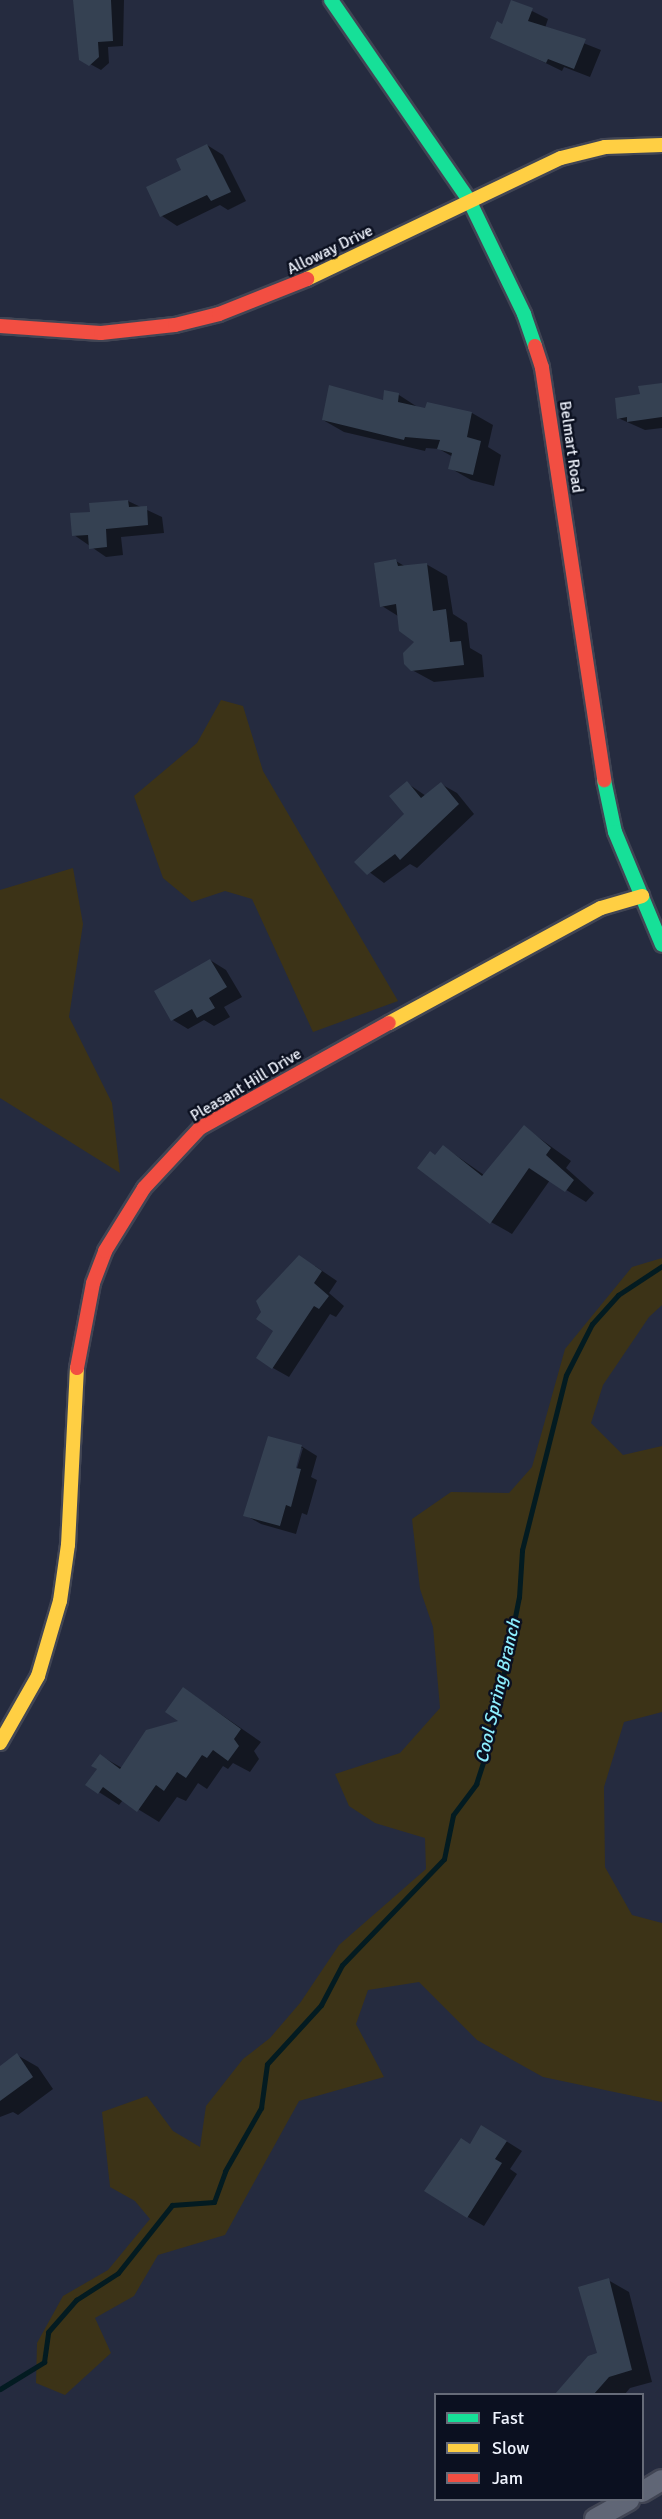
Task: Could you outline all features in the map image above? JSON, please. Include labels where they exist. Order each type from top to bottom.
[{"type":"street","name":"Belmart Road","points":[[331,0],[468,200],[519,302],[542,368],[602,771],[615,832],[662,945]]},
{"type":"street","name":"Alloway Drive","points":[[0,326],[101,333],[175,325],[219,314],[277,294],[468,200],[561,158],[605,147],[662,145]]},
{"type":"street","name":"Pleasant Hill Drive","points":[[0,1743],[38,1676],[60,1601],[68,1545],[77,1369],[93,1283],[105,1251],[144,1188],[200,1128],[238,1105],[601,908],[642,896]]},
{"type":"street","points":[[644,2491],[662,2480]]},
{"type":"street","points":[[595,2519],[626,2501]]},
{"type":"shaded area","points":[[221,700],[243,706],[263,771],[398,1001],[313,1032],[252,899],[225,891],[192,902],[163,878],[134,796],[197,743]]},
{"type":"shaded area","points":[[73,868],[83,924],[69,1017],[112,1103],[120,1173],[0,1098],[0,890]]},
{"type":"shaded area","points":[[662,1258],[662,1305],[649,1317],[603,1385],[591,1423],[623,1455],[662,1446],[662,1712],[624,1722],[604,1787],[605,1867],[632,1915],[662,1923],[662,2102],[543,2077],[477,2040],[419,1982],[368,1990],[356,2024],[384,2077],[299,2101],[225,2235],[158,2255],[134,2296],[95,2318],[111,2353],[65,2395],[36,2383],[37,2343],[63,2296],[108,2270],[150,2219],[135,2201],[110,2187],[102,2112],[147,2096],[173,2131],[200,2147],[206,2106],[243,2059],[270,2038],[300,2003],[339,1945],[426,1869],[425,1838],[375,1823],[349,1806],[335,1774],[400,1753],[440,1708],[433,1627],[420,1589],[412,1519],[451,1492],[509,1493],[532,1467],[565,1349],[632,1267]]},
{"type":"building","points":[[73,0],[111,0],[113,41],[98,42],[99,57],[89,66],[79,60]]},
{"type":"building","points":[[511,0],[533,8],[528,21],[586,39],[574,69],[548,59],[546,63],[490,38],[497,21],[502,24]]},
{"type":"building","points":[[207,144],[231,192],[211,201],[207,195],[160,217],[146,187],[181,170],[176,159]]},
{"type":"building","points":[[662,383],[662,417],[627,422],[627,417],[617,419],[615,398],[640,394],[638,386]]},
{"type":"building","points":[[329,385],[383,400],[384,390],[399,393],[398,402],[425,408],[427,402],[472,412],[467,437],[481,441],[473,475],[448,469],[452,453],[437,449],[440,440],[405,437],[404,440],[322,420]]},
{"type":"building","points":[[128,500],[129,507],[147,506],[148,525],[106,529],[107,547],[89,549],[88,535],[72,536],[70,513],[90,512],[89,503]]},
{"type":"building","points":[[396,559],[398,566],[427,563],[433,611],[446,609],[450,642],[461,641],[464,665],[411,671],[404,664],[403,653],[414,642],[399,631],[396,604],[380,607],[374,563]]},
{"type":"building","points":[[407,781],[421,798],[441,782],[459,804],[400,860],[395,854],[367,875],[354,862],[404,814],[389,796]]},
{"type":"building","points":[[210,959],[227,987],[209,998],[215,1008],[197,1018],[192,1009],[171,1021],[154,991]]},
{"type":"building","points":[[524,1125],[551,1148],[546,1155],[574,1180],[565,1192],[529,1168],[490,1224],[417,1168],[430,1151],[435,1155],[443,1145],[482,1176]]},
{"type":"building","points":[[299,1255],[322,1271],[314,1283],[329,1296],[319,1309],[314,1306],[272,1369],[256,1358],[273,1331],[256,1319],[261,1312],[256,1301]]},
{"type":"building","points":[[268,1436],[302,1445],[296,1468],[301,1469],[291,1507],[286,1505],[280,1526],[243,1516]]},
{"type":"building","points":[[183,1687],[241,1729],[234,1739],[239,1746],[228,1761],[213,1750],[207,1758],[202,1755],[186,1778],[177,1772],[164,1791],[156,1785],[137,1812],[103,1787],[98,1794],[85,1785],[97,1769],[91,1766],[100,1754],[120,1769],[146,1730],[178,1721],[165,1712]]},
{"type":"building","points":[[17,2053],[33,2077],[0,2101],[0,2066]]},
{"type":"building","points":[[481,2125],[507,2141],[495,2159],[502,2163],[467,2218],[424,2191],[461,2138],[470,2144]]},
{"type":"building","points":[[609,2278],[632,2370],[609,2377],[595,2393],[556,2393],[588,2356],[597,2353],[578,2287]]},
{"type":"waterway","name":"Cool Spring Branch","points":[[0,2389],[44,2362],[48,2332],[76,2300],[118,2273],[172,2205],[214,2202],[225,2171],[261,2108],[267,2064],[321,2005],[342,1965],[444,1859],[453,1815],[476,1784],[491,1738],[519,1597],[522,1550],[566,1375],[592,1324],[618,1295],[662,1266]]},
{"type":"traffic: fast","points":[[331,0],[469,200],[524,314],[535,346]]},
{"type":"traffic: fast","points":[[604,780],[615,832],[662,945]]},
{"type":"traffic: slow","points":[[307,279],[561,158],[605,147],[662,145]]},
{"type":"traffic: slow","points":[[389,1023],[601,908],[642,896]]},
{"type":"traffic: slow","points":[[0,1743],[38,1676],[60,1601],[68,1545],[77,1368]]},
{"type":"traffic: jam","points":[[0,326],[101,333],[175,325],[219,314],[307,279]]},
{"type":"traffic: jam","points":[[535,346],[542,368],[604,780]]},
{"type":"traffic: jam","points":[[77,1368],[93,1283],[105,1251],[144,1188],[200,1128],[389,1023]]}]
